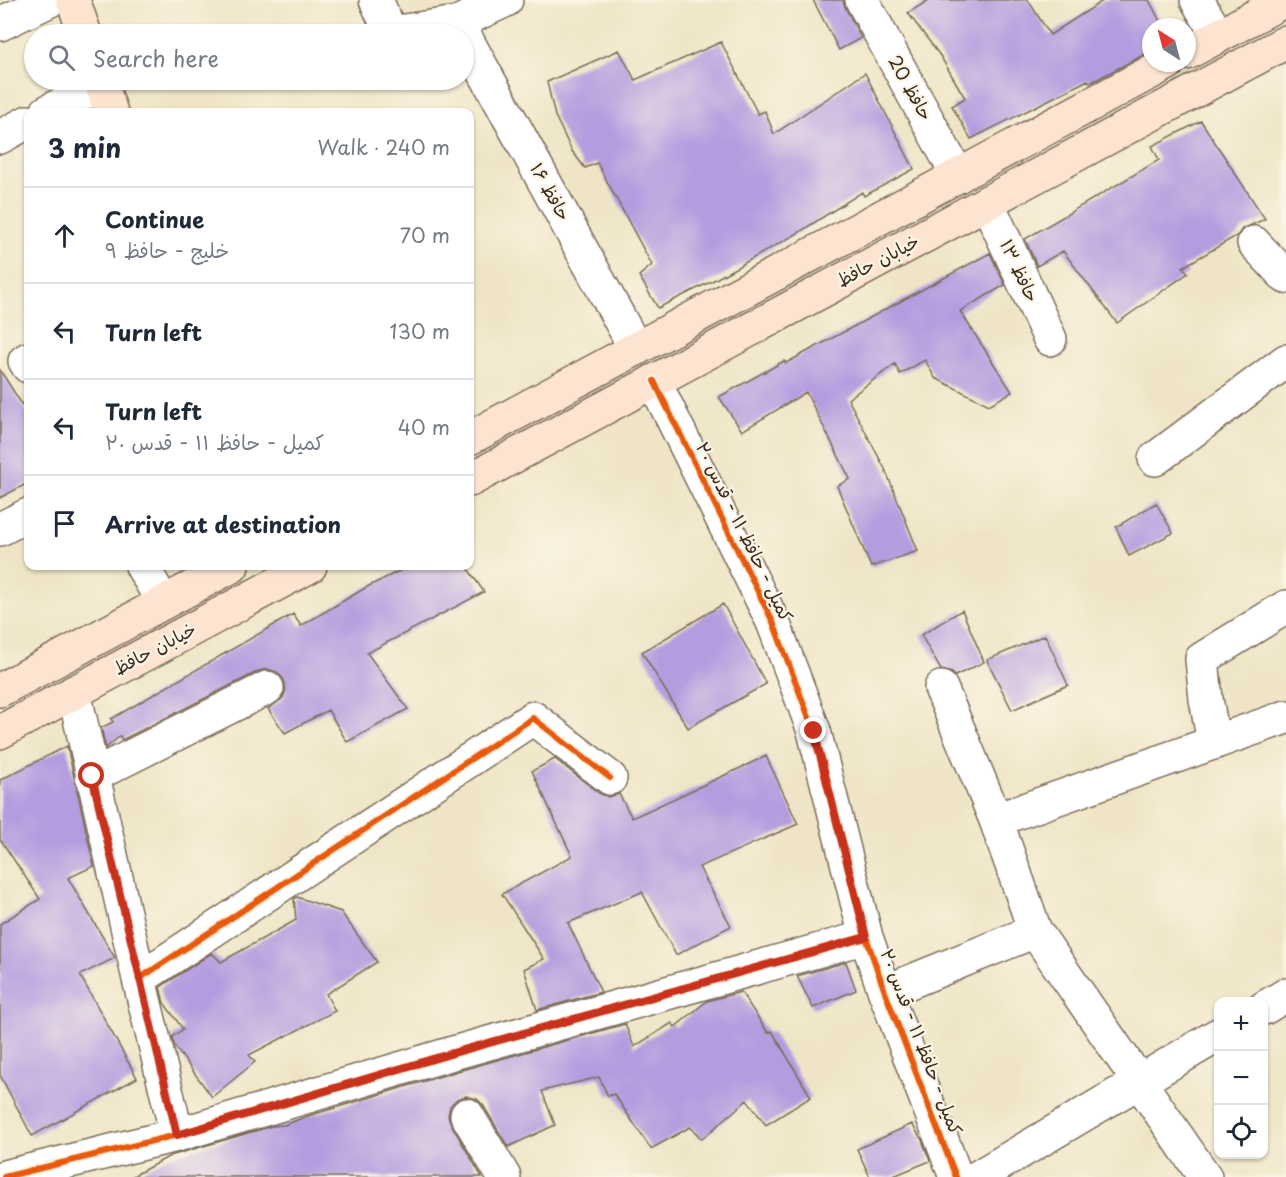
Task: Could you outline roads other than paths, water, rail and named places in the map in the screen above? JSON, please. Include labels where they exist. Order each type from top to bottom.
[{"type":"main road","points":[[73,0],[81,24]]},
{"type":"main road","points":[[1196,48],[1285,0]]},
{"type":"main road","name":"خیابان حافظ","points":[[474,478],[1286,42]]},
{"type":"main road","name":"خیابان حافظ","points":[[474,436],[1151,72]]},
{"type":"main road","name":"خیابان حافظ","points":[[0,690],[224,570]]},
{"type":"main road","name":"خیابان حافظ","points":[[0,732],[303,570]]},
{"type":"street","points":[[0,24],[50,0]]},
{"type":"street","points":[[376,0],[387,24]]},
{"type":"street","points":[[471,24],[506,0]]},
{"type":"street","name":"حافظ 20","points":[[862,0],[958,176]]},
{"type":"street","points":[[1197,0],[1218,36]]},
{"type":"street","name":"حافظ ۱۶","points":[[474,55],[636,349]]},
{"type":"street","points":[[58,108],[104,92]]},
{"type":"street","points":[[0,137],[24,124]]},
{"type":"street","name":"حافظ ۱۳","points":[[987,202],[1050,339]]},
{"type":"street","points":[[1254,243],[1286,277]]},
{"type":"street","points":[[1155,459],[1286,361]]},
{"type":"street","name":"کمیل - حافظ ۱۱ - قدس ۲۰","points":[[654,381],[773,622],[814,731],[866,937],[956,1177]]},
{"type":"street","points":[[0,529],[24,517]]},
{"type":"street","points":[[144,570],[163,602]]},
{"type":"street","points":[[1214,743],[1202,659],[1286,607]]},
{"type":"street","points":[[92,776],[267,688]]},
{"type":"street","points":[[941,688],[996,820],[1035,931],[1205,1177]]},
{"type":"street","points":[[74,692],[177,1135]]},
{"type":"street","points":[[996,820],[1286,717]]},
{"type":"street","points":[[139,979],[533,718],[610,778]]},
{"type":"street","points":[[885,992],[1035,931]]},
{"type":"street","points":[[4,1177],[177,1135],[465,1050],[866,937]]},
{"type":"street","points":[[1268,1005],[1286,995]]},
{"type":"street","points":[[978,1177],[1214,1037]]},
{"type":"street","points":[[466,1115],[504,1177]]}]
